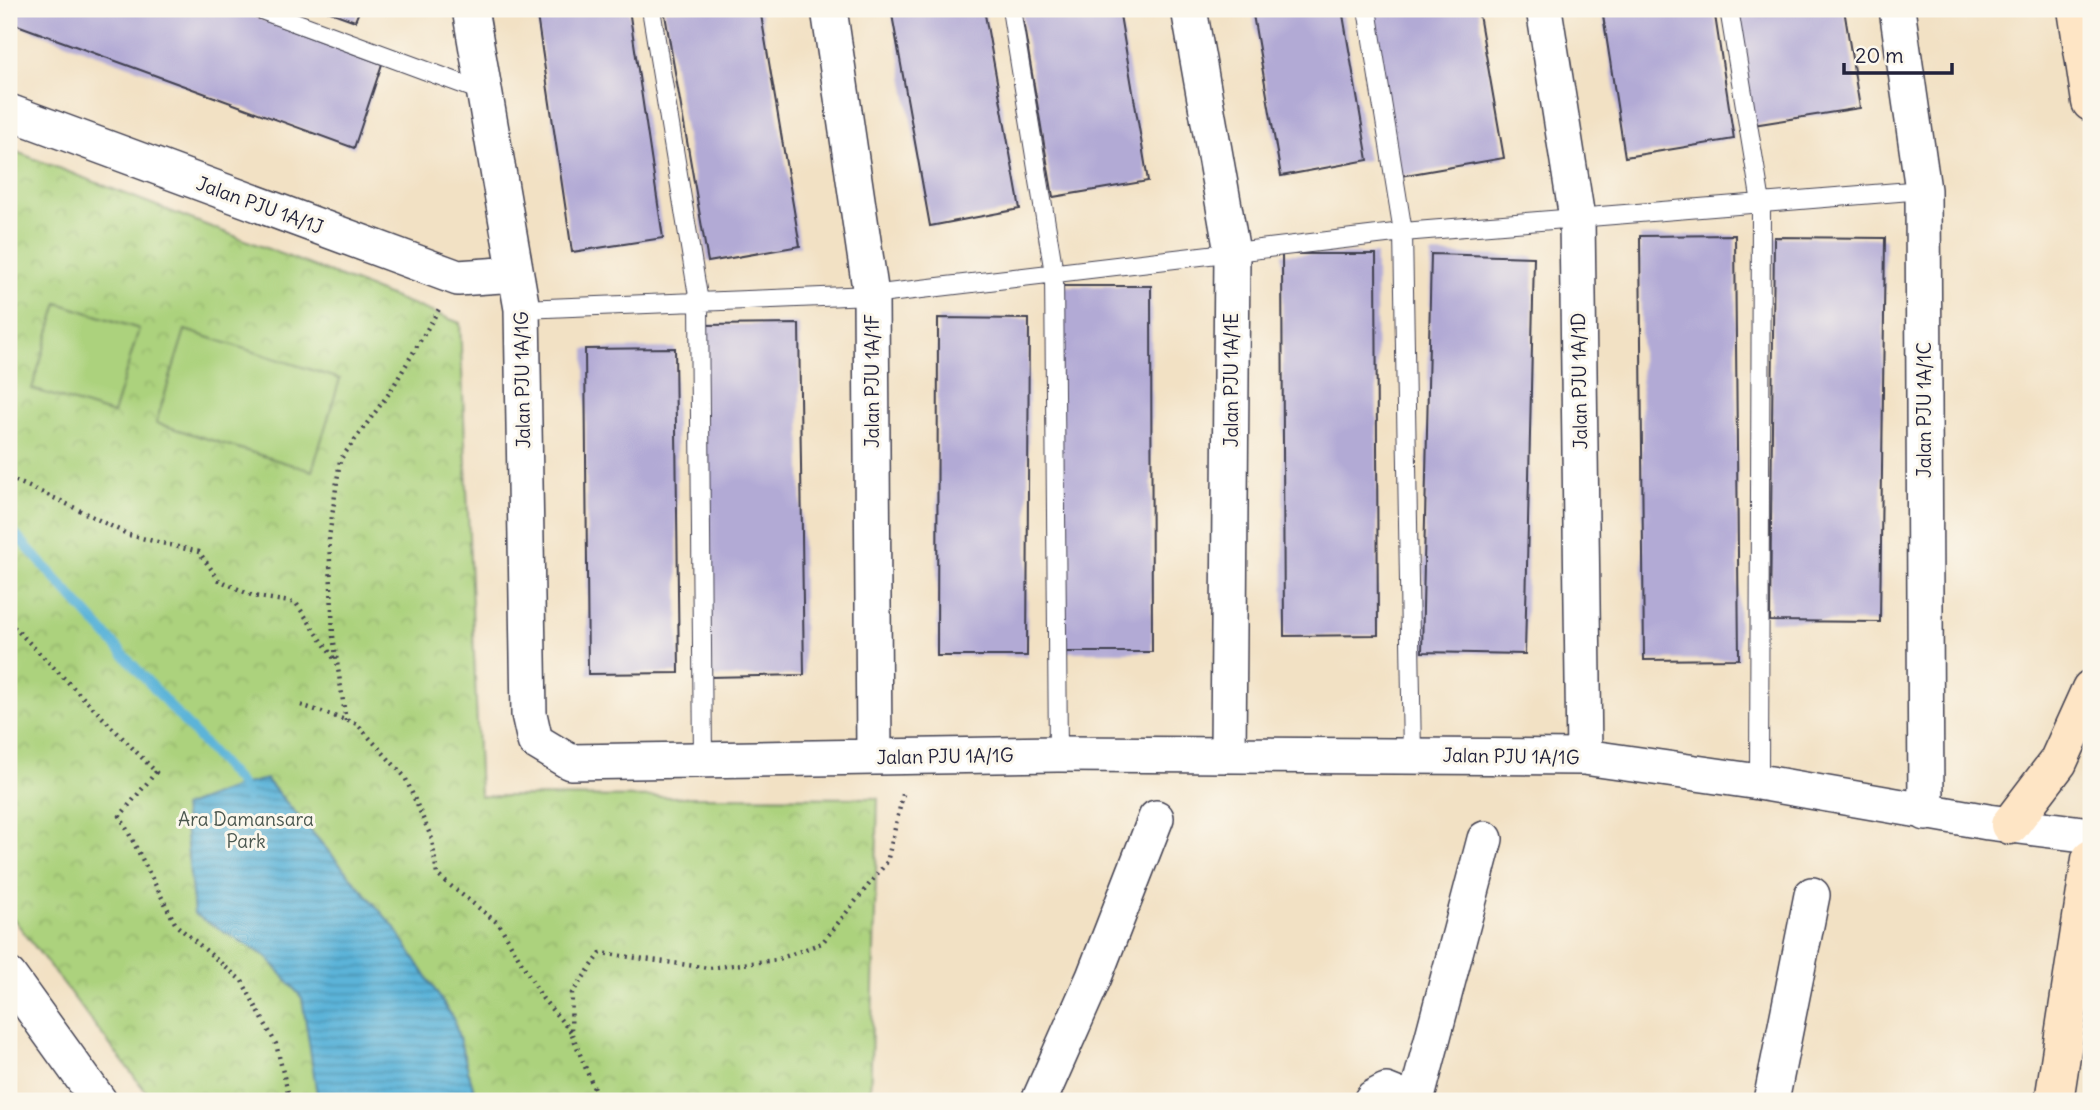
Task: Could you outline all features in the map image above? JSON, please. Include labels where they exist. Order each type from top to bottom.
[{"type":"main road","points":[[2077,9],[2091,102]]},
{"type":"main road","points":[[2010,825],[2058,762],[2091,689]]},
{"type":"main road","points":[[2054,1101],[2091,859]]},
{"type":"street","name":"Jalan PJU 1A/1G","points":[[470,9],[522,309],[529,714],[535,741],[570,762],[1058,754],[1584,757],[1759,782],[1927,813],[2091,835]]},
{"type":"street","name":"Jalan PJU 1A/1F","points":[[829,9],[871,295],[874,757]]},
{"type":"street","name":"Jalan PJU 1A/1E","points":[[1189,9],[1232,252],[1228,754]]},
{"type":"street","name":"Jalan PJU 1A/1D","points":[[1544,9],[1577,218],[1584,757]]},
{"type":"street","name":"Jalan PJU 1A/1C","points":[[1897,9],[1923,190],[1927,813]]},
{"type":"street","name":"Jalan PJU 1A/1J","points":[[9,112],[458,278],[516,274]]},
{"type":"street","points":[[1040,1101],[1094,977],[1156,818]]},
{"type":"street","points":[[1371,1101],[1386,1091],[1414,1101],[1485,839]]},
{"type":"street","points":[[1771,1101],[1812,895]]},
{"type":"street","points":[[9,976],[99,1101]]},
{"type":"lane","points":[[258,9],[484,92]]},
{"type":"lane","points":[[651,9],[699,302],[703,760]]},
{"type":"lane","points":[[1011,9],[1054,273],[1058,754]]},
{"type":"lane","points":[[1367,9],[1403,232],[1412,755]]},
{"type":"lane","points":[[1729,9],[1761,203],[1759,782]]},
{"type":"lane","points":[[522,309],[871,295],[1403,232],[1923,190]]},
{"type":"path","points":[[346,721],[333,636],[329,538],[340,460],[390,392],[458,278]]},
{"type":"path","points":[[9,478],[129,535],[199,552],[219,580],[253,596],[296,603],[337,664]]},
{"type":"path","points":[[9,622],[156,772],[120,816],[176,925],[242,981],[276,1044],[290,1101]]},
{"type":"path","points":[[301,705],[357,724],[405,777],[432,839],[437,876],[499,923],[543,999],[571,1032],[599,1101]]},
{"type":"path","points":[[571,1032],[572,993],[601,953],[709,968],[776,960],[822,943],[887,862],[912,756]]},
{"type":"green space","name":"Ara Damansara Park","points":[[9,149],[460,323],[480,796],[878,798],[870,1101],[153,1101],[9,913]]},
{"type":"green space","points":[[58,303],[139,329],[113,414],[32,389]]},
{"type":"green space","points":[[185,330],[340,379],[312,471],[156,423]]},
{"type":"water","points":[[266,779],[396,929],[454,1020],[477,1101],[318,1101],[302,998],[267,957],[194,914],[183,807],[241,785]]},
{"type":"building","points":[[9,9],[233,9],[382,64],[354,148],[9,22]]},
{"type":"building","points":[[322,9],[360,9],[355,21]]},
{"type":"building","points":[[536,9],[629,9],[663,238],[572,252]]},
{"type":"building","points":[[664,9],[760,9],[800,246],[708,262]]},
{"type":"building","points":[[891,9],[984,9],[1020,209],[930,226]]},
{"type":"building","points":[[1021,9],[1119,9],[1148,181],[1053,197]]},
{"type":"building","points":[[1252,9],[1342,9],[1368,160],[1281,176]]},
{"type":"building","points":[[1371,9],[1478,9],[1504,158],[1400,176]]},
{"type":"building","points":[[1602,9],[1714,9],[1734,139],[1625,157]]},
{"type":"building","points":[[1733,9],[1844,9],[1860,108],[1753,125]]},
{"type":"building","points":[[1735,235],[1739,659],[1644,660],[1640,236]]},
{"type":"building","points":[[1774,237],[1885,238],[1880,622],[1770,621]]},
{"type":"building","points":[[1282,254],[1376,254],[1378,635],[1284,636]]},
{"type":"building","points":[[1431,254],[1534,257],[1525,654],[1422,652]]},
{"type":"building","points":[[1056,286],[1151,286],[1152,652],[1057,652]]},
{"type":"building","points":[[938,318],[1029,319],[1027,656],[937,656]]},
{"type":"building","points":[[799,324],[804,675],[708,677],[702,325]]},
{"type":"building","points":[[675,348],[679,673],[588,674],[585,349]]},
{"type":"waterway","points":[[9,527],[241,785],[247,797]]}]
